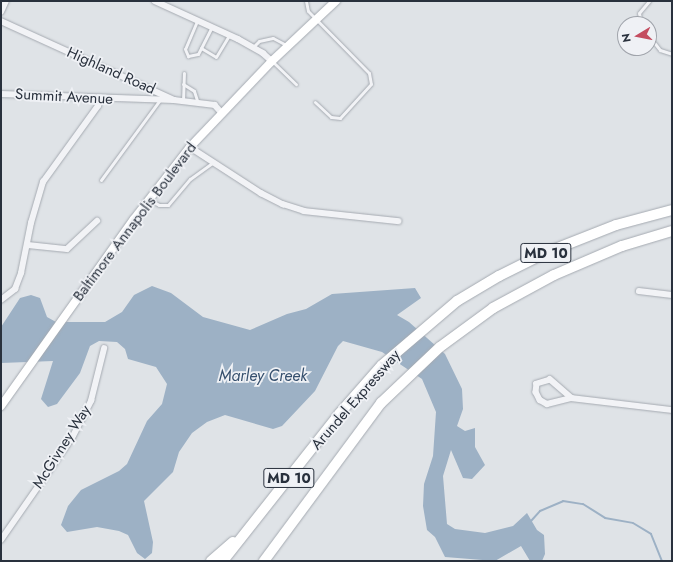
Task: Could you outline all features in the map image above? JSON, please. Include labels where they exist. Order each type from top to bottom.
[{"type":"highway","name":"Arundel Expressway","points":[[224,561],[339,414],[382,365],[457,301],[545,253],[616,225],[672,210]]},
{"type":"highway","name":"Arundel Expressway","points":[[264,561],[348,444],[380,403],[400,382],[452,338],[493,308],[554,275],[617,248],[672,231]]},
{"type":"highway","points":[[211,561],[257,520]]},
{"type":"main road","name":"Baltimore Annapolis Boulevard","points":[[1,406],[149,199],[190,147],[221,112],[336,1]]},
{"type":"street","points":[[1,12],[6,1]]},
{"type":"street","points":[[155,1],[253,47],[272,62]]},
{"type":"street","name":"Highland Road","points":[[1,21],[174,100],[215,105],[221,112]]},
{"type":"street","name":"Summit Avenue","points":[[1,94],[159,102],[174,100]]},
{"type":"street","points":[[1,300],[16,289],[28,245],[31,223],[43,182],[98,106],[98,99]]},
{"type":"street","points":[[190,147],[261,193],[297,209],[398,221]]},
{"type":"street","points":[[28,245],[67,249],[97,221]]},
{"type":"street","points":[[639,291],[672,295]]},
{"type":"street","name":"McGivney Way","points":[[2,538],[72,438],[91,401],[104,349]]},
{"type":"street","points":[[571,398],[550,380],[538,384],[536,392],[540,400],[547,404],[571,398],[672,410]]},
{"type":"lane","points":[[306,1],[308,11],[369,73],[371,84],[340,118],[331,117],[315,102]]},
{"type":"lane","points":[[640,16],[639,13],[649,1]]},
{"type":"lane","points":[[198,20],[185,53],[196,56],[212,27]]},
{"type":"lane","points":[[201,48],[216,57],[229,35]]},
{"type":"lane","points":[[253,47],[259,41],[273,38],[288,46]]},
{"type":"lane","points":[[657,46],[660,50],[672,54]]},
{"type":"lane","points":[[272,62],[296,84]]},
{"type":"lane","points":[[183,101],[184,73]]},
{"type":"lane","points":[[183,84],[194,92],[198,103]]},
{"type":"lane","points":[[101,180],[159,102]]},
{"type":"lane","points":[[149,199],[159,205],[168,205],[190,179],[213,162]]},
{"type":"water","name":"Marley Creek","points":[[152,286],[171,293],[203,317],[250,330],[287,314],[306,309],[332,294],[415,288],[421,298],[397,315],[409,322],[445,354],[462,389],[463,409],[457,426],[465,431],[475,428],[475,447],[485,465],[472,479],[463,478],[451,450],[443,476],[447,524],[455,529],[485,533],[513,526],[527,513],[537,530],[544,535],[545,554],[542,561],[530,561],[521,546],[495,561],[445,557],[435,537],[427,530],[423,506],[424,484],[433,456],[436,412],[422,379],[382,352],[343,341],[338,346],[315,391],[282,426],[273,429],[225,415],[207,422],[192,433],[179,452],[173,472],[144,501],[153,542],[152,553],[145,559],[137,553],[128,535],[119,531],[97,527],[67,532],[61,525],[68,506],[81,490],[119,471],[127,464],[147,421],[162,404],[167,384],[156,367],[128,359],[125,349],[117,342],[99,341],[90,346],[80,373],[57,404],[48,407],[41,399],[53,361],[1,363],[1,327],[20,298],[31,295],[40,298],[47,317],[56,322],[105,322],[122,312],[134,295]]},
{"type":"waterway","name":"Marley Creek","points":[[531,521],[540,511],[563,501],[583,504],[605,518],[633,523],[651,534],[662,561]]}]
